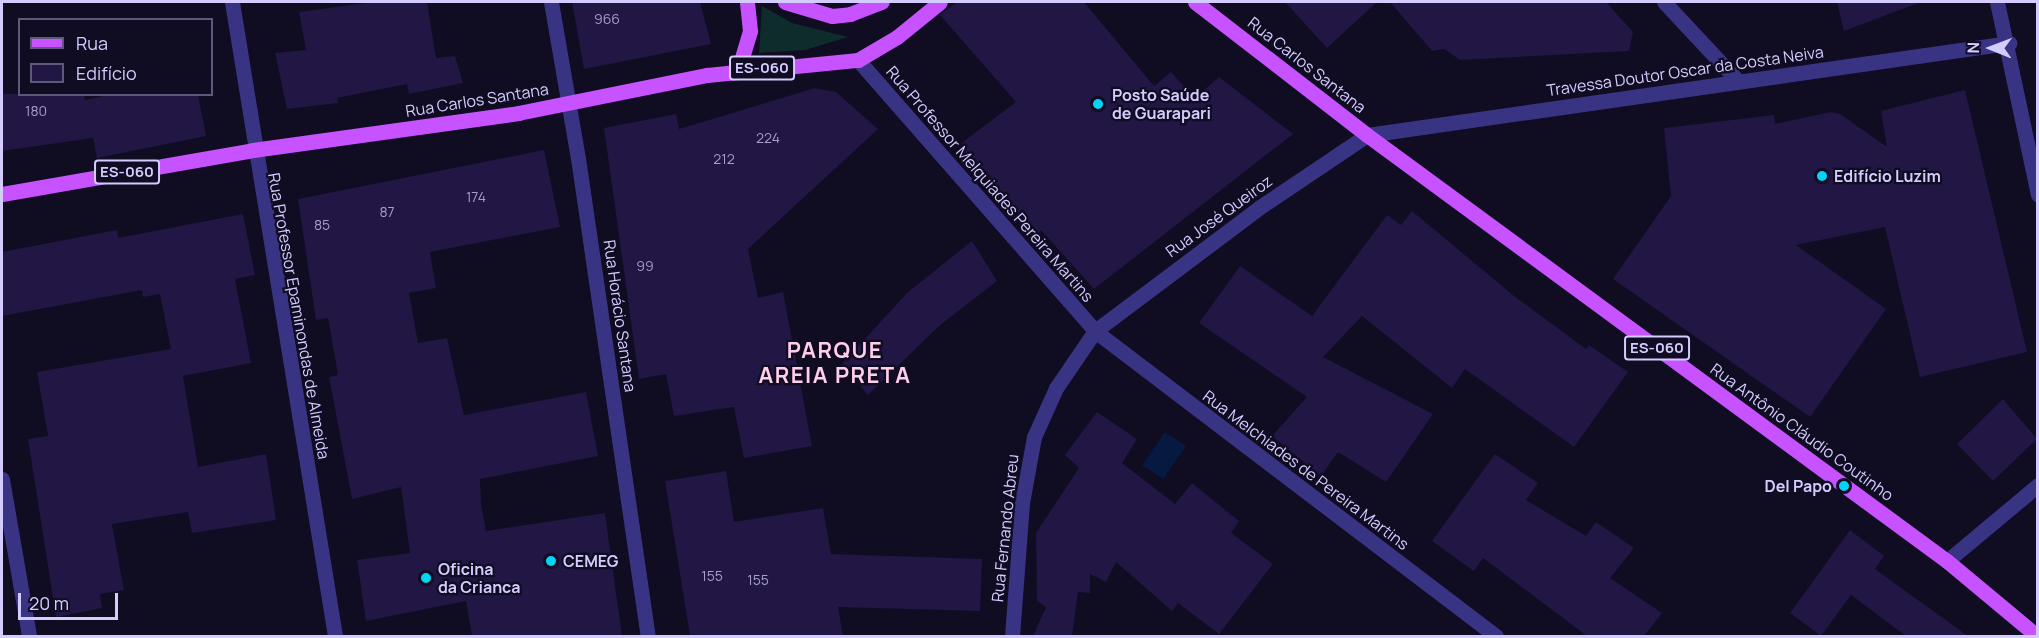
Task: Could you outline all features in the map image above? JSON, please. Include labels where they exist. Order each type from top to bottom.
[{"type":"main road","points":[[738,71],[750,32],[747,2]]},
{"type":"main road","points":[[785,2],[832,16],[850,14],[882,2]]},
{"type":"main road","name":"Rua Carlos Santana","points":[[2,194],[253,150],[569,103],[738,71],[858,60],[897,37],[940,2]]},
{"type":"main road","name":"Rua Carlos Santana","points":[[1196,2],[1367,135]]},
{"type":"main road","name":"Rua Antônio Cláudio Coutinho","points":[[1367,135],[1947,561],[2037,636]]},
{"type":"street","name":"Rua Professor Epaminondas de Almeida","points":[[232,2],[253,150],[335,636]]},
{"type":"street","name":"Rua Horácio Santana","points":[[551,2],[569,103],[648,636]]},
{"type":"street","points":[[1664,2],[1738,81]]},
{"type":"street","points":[[1997,2],[2009,42],[2037,195]]},
{"type":"street","name":"Travessa Doutor Oscar da Costa Neiva","points":[[1367,135],[2009,42]]},
{"type":"street","name":"Rua Professor Melquiades Pereira Martins","points":[[858,60],[1095,331]]},
{"type":"street","name":"Rua José Queiroz","points":[[1095,331],[1260,207],[1367,135]]},
{"type":"street","name":"Rua Fernando Abreu","points":[[1012,636],[1022,504],[1034,437],[1056,388],[1095,331]]},
{"type":"street","name":"Rua Melchiades de Pereira Martins","points":[[1095,331],[1496,636]]},
{"type":"street","points":[[2,479],[29,636]]},
{"type":"street","points":[[1947,561],[2037,485]]},
{"type":"green space","points":[[762,6],[792,23],[848,37],[805,50],[759,53]]},
{"type":"water","points":[[1165,432],[1186,446],[1163,479],[1142,465]]},
{"type":"building","points":[[373,2],[427,2],[436,58],[455,56],[463,83],[409,94],[407,84],[337,98],[338,103],[287,109],[275,53],[306,50],[299,12]]},
{"type":"building","points":[[572,2],[700,2],[711,44],[584,69]]},
{"type":"building","points":[[957,2],[1084,2],[1154,86],[1171,72],[1195,98],[1219,77],[1293,134],[1094,289],[1041,230],[1037,235],[959,145],[1016,102],[940,15]]},
{"type":"building","points":[[1285,2],[1377,2],[1327,48]]},
{"type":"building","points":[[1390,2],[1606,2],[1633,32],[1629,51],[1460,60],[1444,49],[1432,51]]},
{"type":"building","points":[[1837,2],[1921,2],[1844,31]]},
{"type":"building","points":[[815,88],[836,92],[878,129],[748,249],[758,298],[783,292],[812,446],[744,458],[734,407],[674,416],[666,374],[639,379],[604,128],[676,114],[679,129]]},
{"type":"building","points":[[1965,90],[2027,352],[1920,377],[1885,227],[1796,245],[1886,309],[1810,417],[1613,279],[1671,196],[1664,128],[1774,115],[1775,124],[1831,112],[1840,114],[1887,147],[1881,111]]},
{"type":"building","points":[[2,94],[84,96],[85,100],[103,96],[198,96],[206,136],[97,158],[93,138],[2,151]]},
{"type":"building","points":[[544,150],[560,227],[430,252],[436,288],[409,293],[418,343],[447,338],[464,415],[586,392],[598,456],[480,479],[481,504],[486,531],[605,513],[622,636],[472,636],[466,601],[366,621],[357,560],[410,553],[401,487],[352,499],[329,377],[338,375],[328,318],[316,320],[298,199]]},
{"type":"building","points":[[1412,211],[1514,296],[1586,349],[1589,345],[1628,372],[1574,447],[1465,369],[1452,388],[1362,316],[1323,357],[1433,414],[1386,482],[1338,452],[1321,476],[1272,436],[1307,397],[1199,323],[1240,266],[1312,316],[1387,215],[1401,225]]},
{"type":"building","points":[[243,214],[255,275],[235,279],[251,363],[183,376],[198,467],[266,454],[276,520],[192,533],[188,512],[112,524],[124,590],[100,594],[102,608],[56,617],[28,439],[48,436],[37,372],[171,349],[160,294],[143,297],[142,290],[2,316],[2,252],[117,230],[118,238]]},
{"type":"building","points":[[972,241],[997,281],[939,326],[868,395],[842,364],[907,293]]},
{"type":"building","points":[[2003,399],[2037,439],[1993,481],[1957,444]]},
{"type":"building","points":[[1097,412],[1137,439],[1122,463],[1175,504],[1192,483],[1239,521],[1231,533],[1273,564],[1219,634],[1178,603],[1172,611],[1116,562],[1106,582],[1090,574],[1090,593],[1078,592],[1072,636],[1033,636],[1046,607],[1037,601],[1036,533],[1079,468],[1065,455]]},
{"type":"building","points":[[1495,454],[1538,483],[1526,500],[1586,536],[1596,522],[1634,548],[1610,578],[1662,613],[1644,636],[1587,636],[1483,558],[1474,571],[1432,541]]},
{"type":"building","points":[[726,471],[734,522],[823,508],[831,554],[982,559],[980,611],[838,607],[843,636],[690,636],[665,481]]},
{"type":"building","points":[[1850,530],[1884,556],[1875,569],[1968,636],[1906,636],[1851,595],[1821,636],[1790,613]]},
{"type":"place","name":"Posto Saúde de Guarapari","points":[[1098,104]]},
{"type":"place","name":"Edifício Luzim","points":[[1822,176]]},
{"type":"place","name":"Del Papo","points":[[1844,486]]},
{"type":"place","name":"CEMEG","points":[[551,561]]},
{"type":"place","name":"Oficina da Crianca","points":[[426,578]]},
{"type":"district","name":"PARQUE AREIA PRETA","points":[[835,362]]}]
